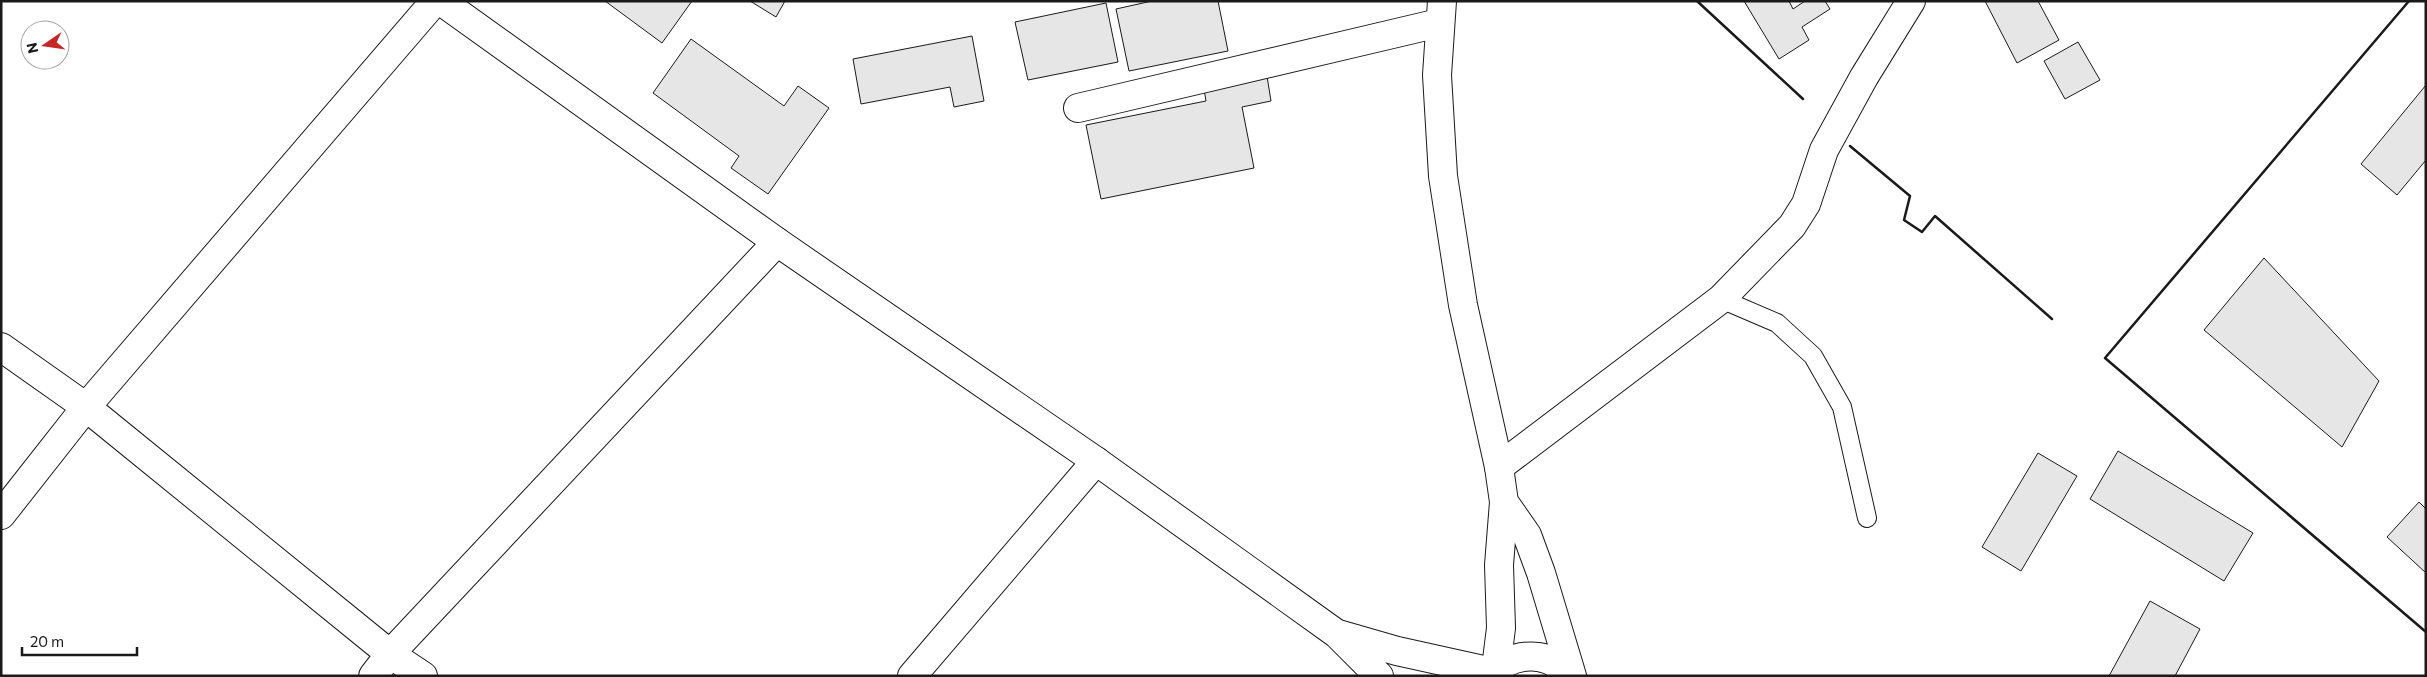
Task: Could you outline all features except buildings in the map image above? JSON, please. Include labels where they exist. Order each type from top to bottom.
[{"type":"street","points":[[1,515],[86,407],[435,1]]},
{"type":"street","points":[[441,1],[777,242],[1096,461],[1337,634],[1379,676]]},
{"type":"street","points":[[1499,467],[1721,299],[1792,226],[1806,204],[1824,150],[1864,77],[1911,1]]},
{"type":"street","points":[[1078,108],[1440,12],[1437,75],[1443,176],[1464,305],[1499,467],[1504,502],[1499,565],[1501,628],[1493,672]]},
{"type":"street","points":[[373,676],[390,654],[777,242]]},
{"type":"street","points":[[1,347],[86,407],[390,654],[423,676]]},
{"type":"street","points":[[912,676],[1096,461]]},
{"type":"street","points":[[1504,502],[1527,534],[1541,573],[1572,676]]},
{"type":"street","points":[[1337,634],[1397,651],[1493,672],[1518,656],[1542,657],[1563,668],[1568,676]]},
{"type":"lane","points":[[1721,299],[1777,323],[1813,356],[1842,407],[1867,518]]},
{"type":"wall","points":[[1697,1],[1803,99]]},
{"type":"wall","points":[[2409,1],[2105,358],[2426,632]]},
{"type":"wall","points":[[1850,146],[1910,196],[1904,220],[1922,232],[1935,216],[2052,319]]}]
